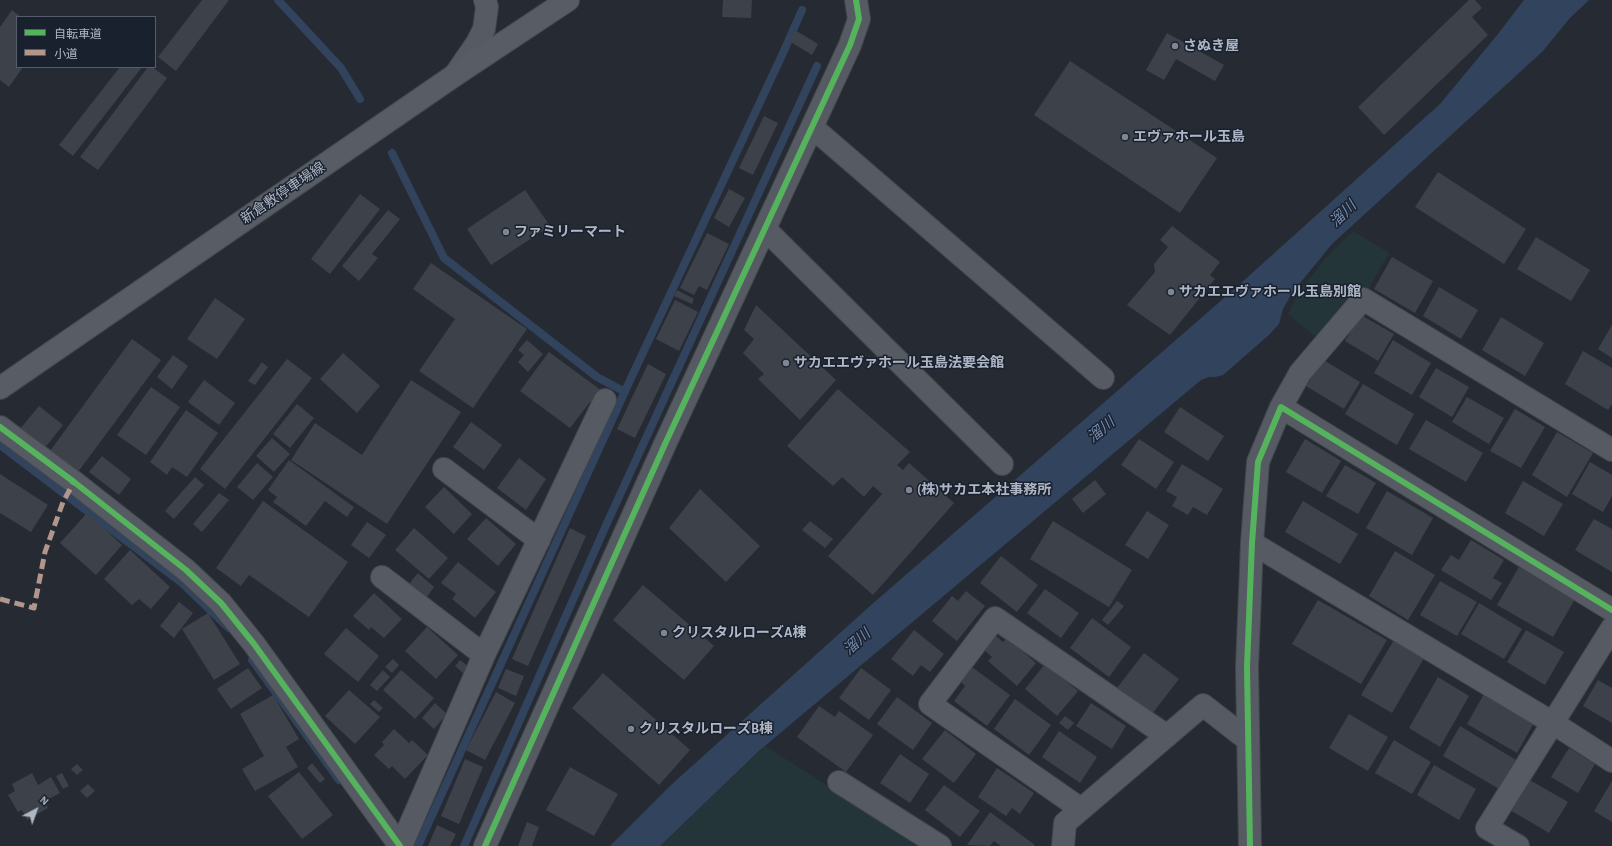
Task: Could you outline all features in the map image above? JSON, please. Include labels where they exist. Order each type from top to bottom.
[{"type":"main road","name":"新倉敷停車場線","points":[[0,388],[455,75],[568,0]]},
{"type":"street","points":[[455,75],[477,43],[484,29],[487,7],[485,0]]},
{"type":"street","points":[[485,846],[662,451],[850,45],[859,19],[856,0]]},
{"type":"street","points":[[812,127],[1103,378]]},
{"type":"street","points":[[765,229],[1002,464]]},
{"type":"street","points":[[1250,846],[1247,667],[1252,543],[1258,462],[1281,407],[1300,373],[1363,299],[1612,450]]},
{"type":"street","points":[[400,846],[484,655],[605,400]]},
{"type":"street","points":[[1281,407],[1612,610]]},
{"type":"street","points":[[0,427],[74,482],[186,570],[221,604],[254,644],[400,846]]},
{"type":"street","points":[[444,469],[539,540]]},
{"type":"street","points":[[1252,543],[1553,723],[1612,761]]},
{"type":"street","points":[[382,577],[484,655]]},
{"type":"street","points":[[1081,809],[930,704],[995,618],[1167,736]]},
{"type":"street","points":[[1518,846],[1487,828],[1612,628]]},
{"type":"street","points":[[1063,846],[1066,822],[1203,706],[1248,740]]},
{"type":"street","points":[[839,782],[940,846]]},
{"type":"shaded area","points":[[1353,231],[1389,253],[1367,291],[1359,284],[1316,337],[1288,314],[1301,289],[1326,258]]},
{"type":"shaded area","points":[[765,746],[923,846],[660,846]]},
{"type":"water","name":"溜川","points":[[1524,0],[1589,0],[1569,19],[1543,51],[1332,244],[1292,293],[1283,309],[1279,324],[1269,335],[1223,375],[1201,380],[760,750],[660,846],[610,846],[671,785],[870,606],[1231,292],[1440,104]]},
{"type":"building","points":[[202,0],[229,0],[176,71],[158,57]]},
{"type":"building","points":[[723,0],[752,0],[751,18],[722,17]]},
{"type":"building","points":[[1469,0],[1475,0],[1482,8],[1472,17],[1488,35],[1384,135],[1358,107]]},
{"type":"building","points":[[12,10],[20,16],[16,16],[16,68],[22,68],[9,87],[0,80],[0,27]]},
{"type":"building","points":[[795,30],[818,44],[812,55],[789,41]]},
{"type":"building","name":"さぬき屋","points":[[1167,33],[1224,65],[1215,81],[1176,59],[1164,80],[1146,70]]},
{"type":"building","name":"エヴァホール玉島","points":[[1070,61],[1217,158],[1180,213],[1034,115]]},
{"type":"building","points":[[119,68],[141,68],[73,156],[59,145]]},
{"type":"building","points":[[147,68],[153,68],[167,78],[98,170],[80,157]]},
{"type":"building","points":[[764,116],[778,123],[753,175],[739,168]]},
{"type":"building","points":[[1438,172],[1526,229],[1504,264],[1415,207]]},
{"type":"building","points":[[729,189],[745,198],[729,227],[714,218]]},
{"type":"building","points":[[525,190],[550,226],[491,265],[467,229]]},
{"type":"building","points":[[360,194],[380,209],[330,274],[311,259]]},
{"type":"building","points":[[388,210],[400,219],[372,254],[378,258],[359,281],[342,266]]},
{"type":"building","name":"サカエエヴァホール玉島別館","points":[[1172,226],[1220,262],[1210,275],[1215,279],[1170,335],[1127,305],[1155,272],[1154,264],[1168,247],[1160,240]]},
{"type":"building","points":[[707,233],[729,244],[707,290],[699,286],[694,295],[680,288]]},
{"type":"building","points":[[1536,237],[1590,270],[1571,301],[1517,269]]},
{"type":"building","points":[[1392,257],[1433,281],[1415,313],[1374,289]]},
{"type":"building","points":[[431,263],[527,329],[473,408],[419,371],[455,319],[413,289]]},
{"type":"building","points":[[1439,287],[1478,310],[1461,339],[1423,316]]},
{"type":"building","points":[[677,290],[694,299],[692,304],[674,296]]},
{"type":"building","points":[[215,298],[245,319],[217,359],[187,339]]},
{"type":"building","points":[[675,300],[698,312],[679,351],[656,339]]},
{"type":"building","name":"サカエエヴァホール玉島法要会館","points":[[756,305],[836,380],[800,420],[758,379],[764,374],[743,353],[754,339],[744,330]]},
{"type":"building","points":[[1361,315],[1394,334],[1378,361],[1345,341]]},
{"type":"building","points":[[1501,317],[1544,343],[1525,376],[1482,350]]},
{"type":"building","points":[[1612,325],[1612,358],[1598,349]]},
{"type":"building","points":[[132,339],[161,360],[78,472],[50,451]]},
{"type":"building","points":[[527,340],[543,354],[528,372],[518,362],[524,355],[518,350]]},
{"type":"building","points":[[1393,340],[1431,363],[1412,395],[1374,373]]},
{"type":"building","points":[[1583,351],[1612,368],[1612,404],[1608,410],[1565,384]]},
{"type":"building","points":[[549,352],[602,391],[592,404],[590,402],[570,428],[520,391]]},
{"type":"building","points":[[343,353],[380,386],[357,413],[320,379]]},
{"type":"building","points":[[173,355],[188,366],[172,389],[157,377]]},
{"type":"building","points":[[287,359],[312,378],[225,489],[200,469]]},
{"type":"building","points":[[1322,359],[1360,382],[1344,409],[1306,386]]},
{"type":"building","points":[[262,362],[268,367],[255,385],[248,381]]},
{"type":"building","points":[[648,364],[666,374],[635,438],[617,429]]},
{"type":"building","points":[[1436,368],[1469,387],[1452,417],[1419,397]]},
{"type":"building","points":[[204,380],[235,403],[219,425],[188,402]]},
{"type":"building","points":[[411,380],[461,412],[387,524],[291,460],[315,423],[362,455]]},
{"type":"building","points":[[1363,384],[1414,414],[1397,445],[1345,414]]},
{"type":"building","points":[[151,387],[180,407],[146,455],[117,435]]},
{"type":"building","name":"(株)サカエ本社事務所","points":[[838,389],[910,452],[897,465],[903,470],[909,463],[954,503],[873,595],[828,556],[882,494],[873,486],[864,497],[842,477],[833,486],[787,446]]},
{"type":"building","points":[[1467,397],[1504,418],[1489,444],[1452,422]]},
{"type":"building","points":[[297,404],[314,418],[290,448],[273,434]]},
{"type":"building","points":[[39,406],[63,425],[44,449],[20,429]]},
{"type":"building","points":[[1180,407],[1224,436],[1208,461],[1164,432]]},
{"type":"building","points":[[1515,409],[1545,427],[1521,468],[1490,451]]},
{"type":"building","points":[[186,410],[218,433],[187,477],[172,467],[167,475],[150,462]]},
{"type":"building","points":[[1426,420],[1483,453],[1466,482],[1409,449]]},
{"type":"building","points":[[471,422],[502,445],[484,470],[453,447]]},
{"type":"building","points":[[1557,432],[1593,453],[1567,497],[1532,475]]},
{"type":"building","points":[[272,438],[290,454],[274,472],[256,456]]},
{"type":"building","points":[[1139,439],[1174,462],[1156,489],[1121,465]]},
{"type":"building","points":[[1305,439],[1341,461],[1322,493],[1286,472]]},
{"type":"building","points":[[102,456],[131,479],[119,495],[89,472]]},
{"type":"building","points":[[519,458],[546,479],[526,510],[497,488]]},
{"type":"building","points":[[289,460],[354,507],[347,517],[325,501],[306,526],[273,502],[277,497],[268,490]]},
{"type":"building","points":[[1590,462],[1612,475],[1612,496],[1603,512],[1572,494]]},
{"type":"building","points":[[257,463],[273,477],[253,500],[237,487]]},
{"type":"building","points":[[1182,464],[1223,489],[1207,515],[1193,507],[1188,515],[1172,506],[1177,497],[1166,491]]},
{"type":"building","points":[[1345,465],[1376,483],[1358,514],[1326,496]]},
{"type":"building","points":[[0,474],[48,505],[31,532],[0,513]]},
{"type":"building","points":[[195,477],[204,485],[174,519],[165,511]]},
{"type":"building","points":[[1095,480],[1106,494],[1083,513],[1072,499]]},
{"type":"building","points":[[1523,481],[1563,504],[1544,536],[1505,513]]},
{"type":"building","points":[[444,487],[472,514],[454,534],[425,507]]},
{"type":"building","points":[[700,489],[760,546],[726,582],[669,528]]},
{"type":"building","points":[[1387,491],[1433,518],[1412,555],[1366,528]]},
{"type":"building","points":[[219,493],[229,500],[202,532],[193,524]]},
{"type":"building","points":[[263,501],[348,562],[309,617],[249,575],[241,586],[216,568]]},
{"type":"building","points":[[1303,501],[1358,534],[1340,564],[1285,532]]},
{"type":"building","points":[[1147,511],[1169,525],[1148,559],[1125,545]]},
{"type":"building","points":[[87,513],[122,545],[96,575],[60,543]]},
{"type":"building","points":[[486,518],[516,544],[498,566],[467,539]]},
{"type":"building","points":[[1594,519],[1612,529],[1612,572],[1575,550]]},
{"type":"building","points":[[810,521],[833,539],[825,548],[802,530]]},
{"type":"building","points":[[1053,521],[1132,570],[1109,607],[1030,559]]},
{"type":"building","points":[[367,522],[386,535],[369,558],[351,545]]},
{"type":"building","points":[[414,528],[448,558],[429,579],[395,550]]},
{"type":"building","points":[[570,528],[586,536],[528,666],[512,659]]},
{"type":"building","points":[[1471,540],[1504,560],[1493,578],[1502,583],[1491,600],[1441,570],[1451,555],[1459,560]]},
{"type":"building","points":[[130,550],[170,587],[151,609],[139,599],[132,605],[104,579]]},
{"type":"building","points":[[1395,551],[1435,575],[1408,620],[1369,596]]},
{"type":"building","points":[[1001,556],[1038,585],[1017,612],[980,583]]},
{"type":"building","points":[[458,562],[496,592],[475,618],[452,599],[456,594],[441,583]]},
{"type":"building","points":[[1519,567],[1575,599],[1553,637],[1497,605]]},
{"type":"building","points":[[418,573],[434,587],[426,598],[409,584]]},
{"type":"building","points":[[1440,581],[1477,602],[1457,636],[1420,615]]},
{"type":"building","name":"クリスタルローズA棟","points":[[643,585],[714,646],[684,680],[613,620]]},
{"type":"building","points":[[1045,589],[1079,613],[1061,638],[1027,613]]},
{"type":"building","points":[[966,591],[985,606],[957,641],[932,621],[952,596],[958,601]]},
{"type":"building","points":[[374,593],[402,619],[384,638],[371,627],[369,630],[353,616]]},
{"type":"building","points":[[1318,600],[1387,640],[1361,684],[1292,644]]},
{"type":"building","points":[[1117,601],[1124,606],[1108,625],[1102,620]]},
{"type":"building","points":[[179,602],[193,613],[174,638],[160,626]]},
{"type":"building","points":[[1479,603],[1522,629],[1504,659],[1461,634]]},
{"type":"building","points":[[208,613],[240,664],[214,680],[182,629]]},
{"type":"building","points":[[1092,618],[1131,647],[1109,677],[1070,648]]},
{"type":"building","points":[[427,627],[458,655],[436,679],[405,651]]},
{"type":"building","points":[[346,628],[379,656],[358,682],[324,654]]},
{"type":"building","points":[[914,630],[944,654],[930,672],[921,665],[913,676],[891,659]]},
{"type":"building","points":[[1526,630],[1564,652],[1545,685],[1507,662]]},
{"type":"building","points":[[995,635],[1003,642],[1007,638],[1036,663],[1017,686],[988,661],[992,657],[983,649]]},
{"type":"building","points":[[1394,640],[1424,658],[1392,713],[1361,695]]},
{"type":"building","points":[[1144,653],[1179,679],[1152,714],[1117,688]]},
{"type":"building","points":[[393,659],[399,665],[392,673],[385,667]]},
{"type":"building","points":[[460,660],[469,667],[464,674],[455,666]]},
{"type":"building","points":[[1045,664],[1078,691],[1057,716],[1025,689]]},
{"type":"building","points":[[972,667],[1010,695],[987,726],[954,701],[965,686],[961,682]]},
{"type":"building","points":[[248,668],[262,688],[231,709],[217,689]]},
{"type":"building","points":[[861,668],[891,690],[869,720],[839,698]]},
{"type":"building","points":[[506,669],[524,676],[516,696],[498,688]]},
{"type":"building","points":[[383,670],[390,677],[377,691],[370,685]]},
{"type":"building","points":[[401,670],[434,698],[415,719],[383,690]]},
{"type":"building","name":"クリスタルローズB棟","points":[[603,673],[690,750],[659,785],[572,708]]},
{"type":"building","points":[[1438,677],[1469,696],[1440,747],[1409,728]]},
{"type":"building","points":[[1598,680],[1612,688],[1612,723],[1583,706]]},
{"type":"building","points":[[349,690],[380,717],[355,744],[325,716]]},
{"type":"building","points":[[496,692],[515,703],[485,760],[466,750]]},
{"type":"building","points":[[1484,694],[1534,723],[1517,753],[1467,724]]},
{"type":"building","points":[[273,695],[299,739],[286,747],[298,767],[255,791],[242,769],[264,756],[240,714]]},
{"type":"building","points":[[897,697],[932,723],[913,750],[877,724]]},
{"type":"building","points":[[1015,699],[1051,725],[1029,755],[994,729]]},
{"type":"building","points":[[374,700],[383,708],[379,712],[370,704]]},
{"type":"building","points":[[435,703],[447,714],[434,729],[422,718]]},
{"type":"building","points":[[1091,703],[1126,726],[1112,749],[1076,726]]},
{"type":"building","points":[[819,706],[835,717],[839,711],[873,735],[846,772],[797,737]]},
{"type":"building","points":[[1349,714],[1388,737],[1368,771],[1329,748]]},
{"type":"building","points":[[1065,716],[1074,723],[1068,730],[1059,723]]},
{"type":"building","points":[[1460,726],[1516,760],[1499,789],[1443,756]]},
{"type":"building","points":[[394,729],[409,743],[412,740],[428,755],[405,779],[392,766],[389,769],[374,755],[384,745],[382,742]]},
{"type":"building","points":[[945,730],[976,754],[954,783],[922,759]]},
{"type":"building","points":[[1059,731],[1097,757],[1080,783],[1042,757]]},
{"type":"building","points":[[1394,740],[1431,762],[1412,794],[1375,773]]},
{"type":"building","points":[[1569,748],[1595,764],[1578,793],[1551,777]]},
{"type":"building","points":[[900,754],[929,774],[910,803],[880,783]]},
{"type":"building","points":[[465,759],[483,767],[459,824],[441,816]]},
{"type":"building","points":[[312,763],[325,779],[320,783],[307,768]]},
{"type":"building","points":[[77,764],[83,770],[77,775],[71,769]]},
{"type":"building","points":[[1434,765],[1476,789],[1459,820],[1417,795]]},
{"type":"building","points":[[570,767],[618,794],[594,836],[546,810]]},
{"type":"building","points":[[997,768],[1034,793],[1020,814],[1012,808],[1006,816],[978,797]]},
{"type":"building","points":[[299,772],[333,815],[302,839],[268,796]]},
{"type":"building","points":[[32,773],[38,785],[51,777],[60,793],[45,801],[48,808],[27,820],[22,810],[18,812],[8,795],[15,791],[12,784]]},
{"type":"building","points":[[62,773],[69,786],[63,789],[56,776]]},
{"type":"building","points":[[1528,779],[1568,802],[1549,833],[1510,810]]},
{"type":"building","points":[[1612,781],[1612,822],[1594,811]]},
{"type":"building","points":[[88,784],[95,791],[87,798],[80,791]]},
{"type":"building","points":[[944,785],[980,811],[960,837],[925,810]]},
{"type":"building","points":[[990,812],[1035,845],[1001,846],[994,841],[990,846],[967,845]]},
{"type":"building","points":[[527,822],[539,827],[532,846],[518,846]]},
{"type":"building","points":[[437,825],[456,834],[450,846],[428,846]]},
{"type":"waterway","points":[[278,0],[341,68],[360,99]]},
{"type":"waterway","points":[[418,846],[632,376],[802,10]]},
{"type":"waterway","points":[[464,846],[607,523],[817,66]]},
{"type":"waterway","points":[[392,153],[444,258],[597,377],[625,392]]},
{"type":"waterway","points":[[0,445],[182,583],[229,628]]},
{"type":"waterway","points":[[252,660],[339,780]]},
{"type":"marked path","points":[[0,599],[34,608],[45,552],[63,502],[74,482]]},
{"type":"cycle path","points":[[485,846],[665,444],[850,45],[859,19],[856,0]]},
{"type":"cycle path","points":[[1250,846],[1247,667],[1252,543],[1258,462],[1281,407],[1612,610]]},
{"type":"cycle path","points":[[0,427],[74,482],[186,570],[221,603],[254,644],[400,846]]},
{"type":"place","name":"さぬき屋","points":[[1175,46]]},
{"type":"place","name":"エヴァホール玉島","points":[[1125,137]]},
{"type":"place","name":"ファミリーマート","points":[[506,232]]},
{"type":"place","name":"サカエエヴァホール玉島別館","points":[[1171,292]]},
{"type":"place","name":"サカエエヴァホール玉島法要会館","points":[[786,363]]},
{"type":"place","name":"(株)サカエ本社事務所","points":[[909,490]]},
{"type":"place","name":"クリスタルローズA棟","points":[[664,633]]},
{"type":"place","name":"クリスタルローズB棟","points":[[631,729]]}]
